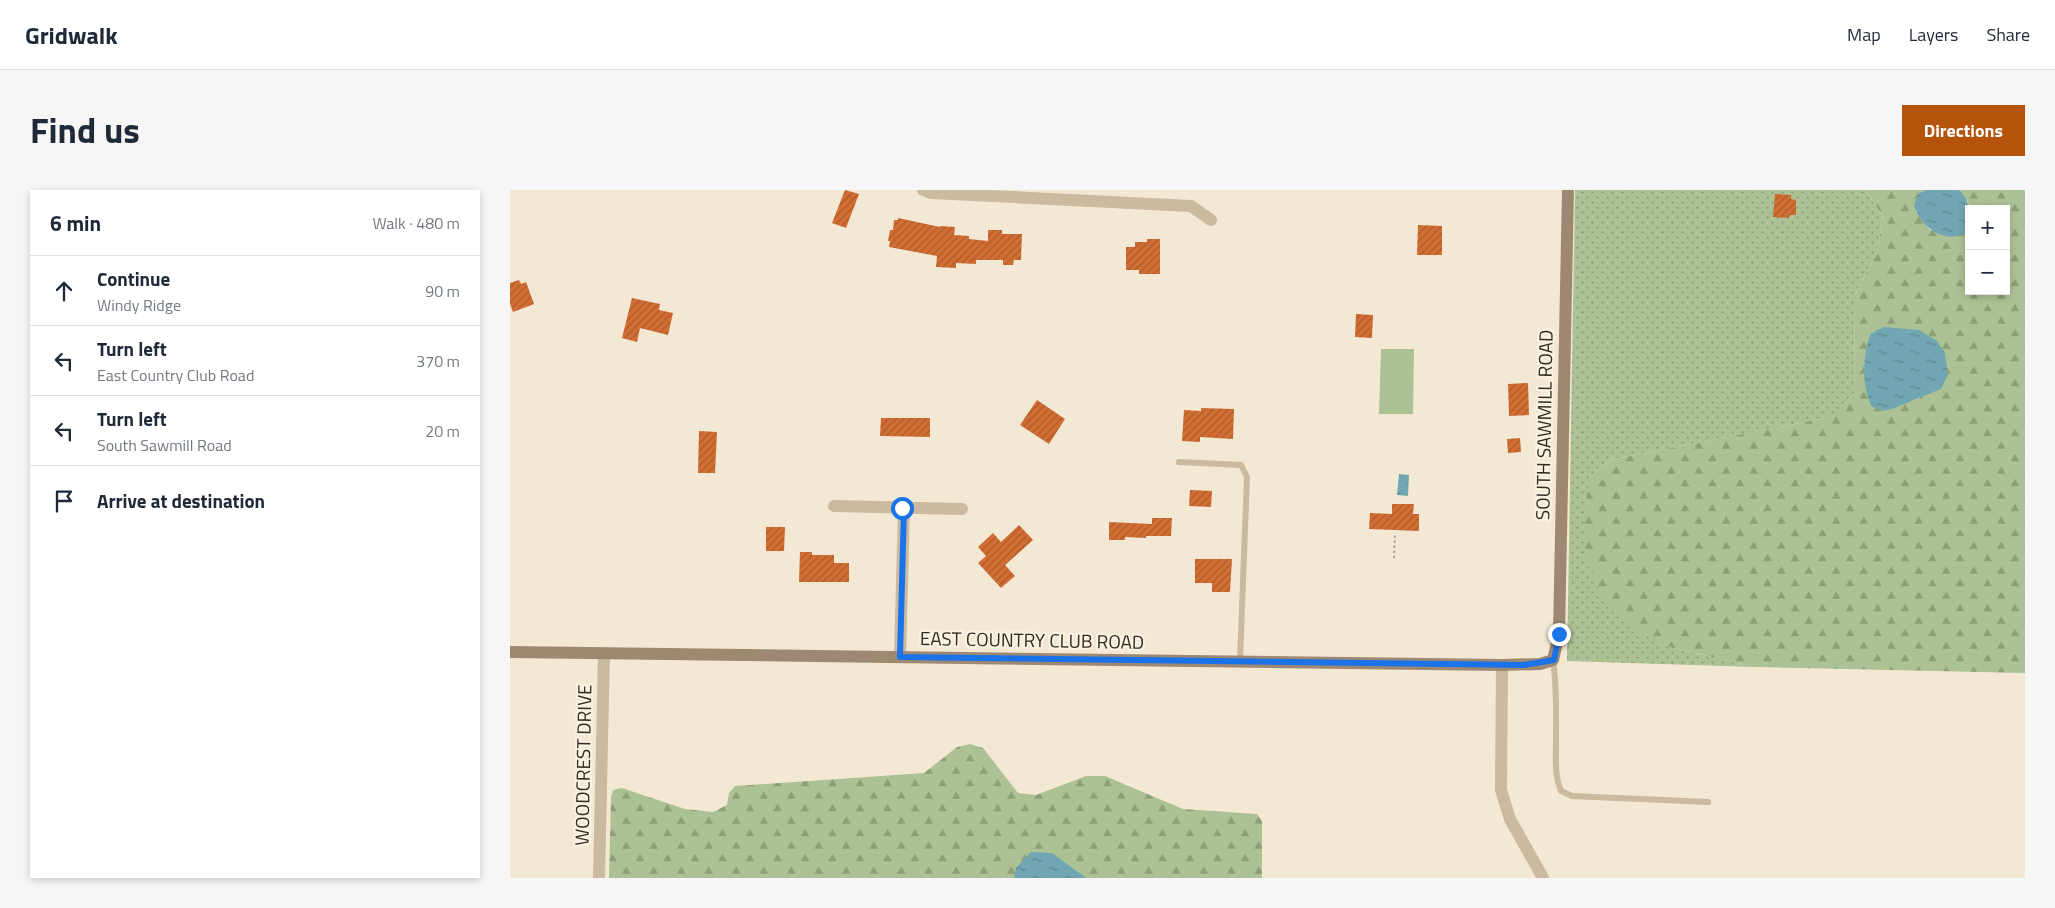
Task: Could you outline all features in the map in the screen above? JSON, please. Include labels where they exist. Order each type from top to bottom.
[{"type":"street","points":[[923,190],[931,193],[1008,193],[1191,206],[1210,220]]},
{"type":"street","name":"SOUTH SAWMILL ROAD","points":[[1554,660],[1559,634],[1568,190]]},
{"type":"street","points":[[834,506],[962,509]]},
{"type":"street","points":[[900,657],[904,508]]},
{"type":"street","name":"EAST COUNTRY CLUB ROAD","points":[[510,652],[1502,665],[1540,664],[1554,660]]},
{"type":"street","name":"WOODCREST DRIVE","points":[[599,878],[604,653]]},
{"type":"street","points":[[1502,665],[1501,790],[1510,819],[1543,878]]},
{"type":"lane","points":[[1179,462],[1241,465],[1247,477],[1240,661]]},
{"type":"lane","points":[[1554,660],[1556,763],[1557,781],[1560,791],[1572,796],[1708,802]]},
{"type":"path","points":[[1394,558],[1395,534]]},
{"type":"green space","points":[[1575,190],[1865,190],[1883,216],[1877,252],[1855,295],[1854,393],[1836,416],[1610,460],[1590,476],[1673,648],[1754,667],[1567,661]]},
{"type":"green space","points":[[1865,190],[1925,190],[1918,194],[1916,212],[1930,230],[1965,234],[1965,295],[2010,295],[2010,205],[1968,205],[1959,190],[2025,190],[2025,673],[1754,667],[1673,648],[1638,632],[1605,605],[1586,556],[1584,514],[1590,476],[1610,460],[1835,416],[1854,393],[1855,295],[1877,252],[1883,216]],"holes":[[[1870,334],[1920,398],[1882,411],[1864,368]]]},
{"type":"green space","points":[[1381,349],[1414,349],[1413,414],[1379,414]]},
{"type":"green space","points":[[970,744],[983,748],[1018,793],[1036,795],[1086,776],[1105,776],[1183,809],[1257,814],[1262,821],[1262,878],[609,878],[611,797],[613,790],[622,788],[685,809],[713,812],[727,805],[729,793],[735,786],[924,773],[957,747]]},
{"type":"water","points":[[1925,190],[1959,190],[1968,204],[1965,205],[1965,234],[1952,237],[1928,228],[1917,214],[1914,205],[1918,194]]},
{"type":"water","points":[[1884,327],[1919,330],[1937,341],[1945,353],[1948,375],[1941,389],[1892,409],[1882,411],[1871,406],[1864,379],[1866,353],[1870,334]]},
{"type":"water","points":[[1399,474],[1409,475],[1408,496],[1397,495]]},
{"type":"water","points":[[1031,852],[1052,853],[1086,878],[1014,878],[1016,868]]},
{"type":"building","points":[[845,190],[859,194],[846,228],[832,223]]},
{"type":"building","points":[[1775,194],[1791,195],[1791,199],[1796,200],[1796,215],[1790,215],[1789,218],[1773,217]]},
{"type":"building","points":[[898,218],[940,227],[955,227],[954,235],[969,236],[969,239],[988,241],[988,230],[1002,230],[1002,234],[1022,234],[1021,260],[1014,260],[1013,265],[1003,265],[1003,260],[976,260],[976,264],[956,263],[956,268],[936,267],[937,256],[889,247],[890,230],[893,230],[894,220],[898,220]]},
{"type":"building","points":[[1418,225],[1442,226],[1442,255],[1417,255]]},
{"type":"building","points":[[1147,239],[1160,239],[1160,274],[1139,274],[1139,270],[1126,270],[1126,247],[1135,247],[1135,242],[1147,242]]},
{"type":"building","points":[[519,280],[521,284],[526,282],[534,304],[513,312],[510,304],[510,283]]},
{"type":"building","points":[[632,298],[660,304],[659,310],[673,313],[668,335],[640,328],[637,342],[622,338]]},
{"type":"building","points":[[1356,314],[1373,315],[1372,338],[1355,337]]},
{"type":"building","points":[[1528,383],[1529,415],[1509,416],[1508,384]]},
{"type":"building","points":[[1037,400],[1065,419],[1049,444],[1020,425]]},
{"type":"building","points":[[1201,408],[1234,409],[1233,439],[1200,437],[1200,442],[1182,441],[1184,410],[1201,411]]},
{"type":"building","points":[[881,418],[930,418],[930,437],[880,436]]},
{"type":"building","points":[[699,431],[717,432],[715,473],[698,473]]},
{"type":"building","points":[[1520,438],[1521,452],[1508,453],[1507,439]]},
{"type":"building","points":[[1190,490],[1212,491],[1211,507],[1189,506]]},
{"type":"building","points":[[1392,504],[1414,504],[1413,514],[1419,514],[1419,531],[1369,529],[1370,513],[1392,514]]},
{"type":"building","points":[[1152,518],[1172,518],[1171,536],[1125,537],[1125,540],[1109,540],[1109,522],[1152,524]]},
{"type":"building","points":[[1019,525],[1033,540],[1005,565],[1015,576],[1001,588],[978,563],[986,556],[978,547],[993,533],[1001,542]]},
{"type":"building","points":[[766,527],[785,527],[784,551],[766,551]]},
{"type":"building","points":[[800,552],[812,552],[812,555],[834,555],[834,563],[849,563],[849,582],[799,582]]},
{"type":"building","points":[[1195,559],[1232,559],[1230,592],[1212,592],[1212,583],[1195,583]]},
{"type":"route","points":[[902,508],[904,508],[900,657],[1524,665],[1540,664],[1554,660],[1559,634]]}]
